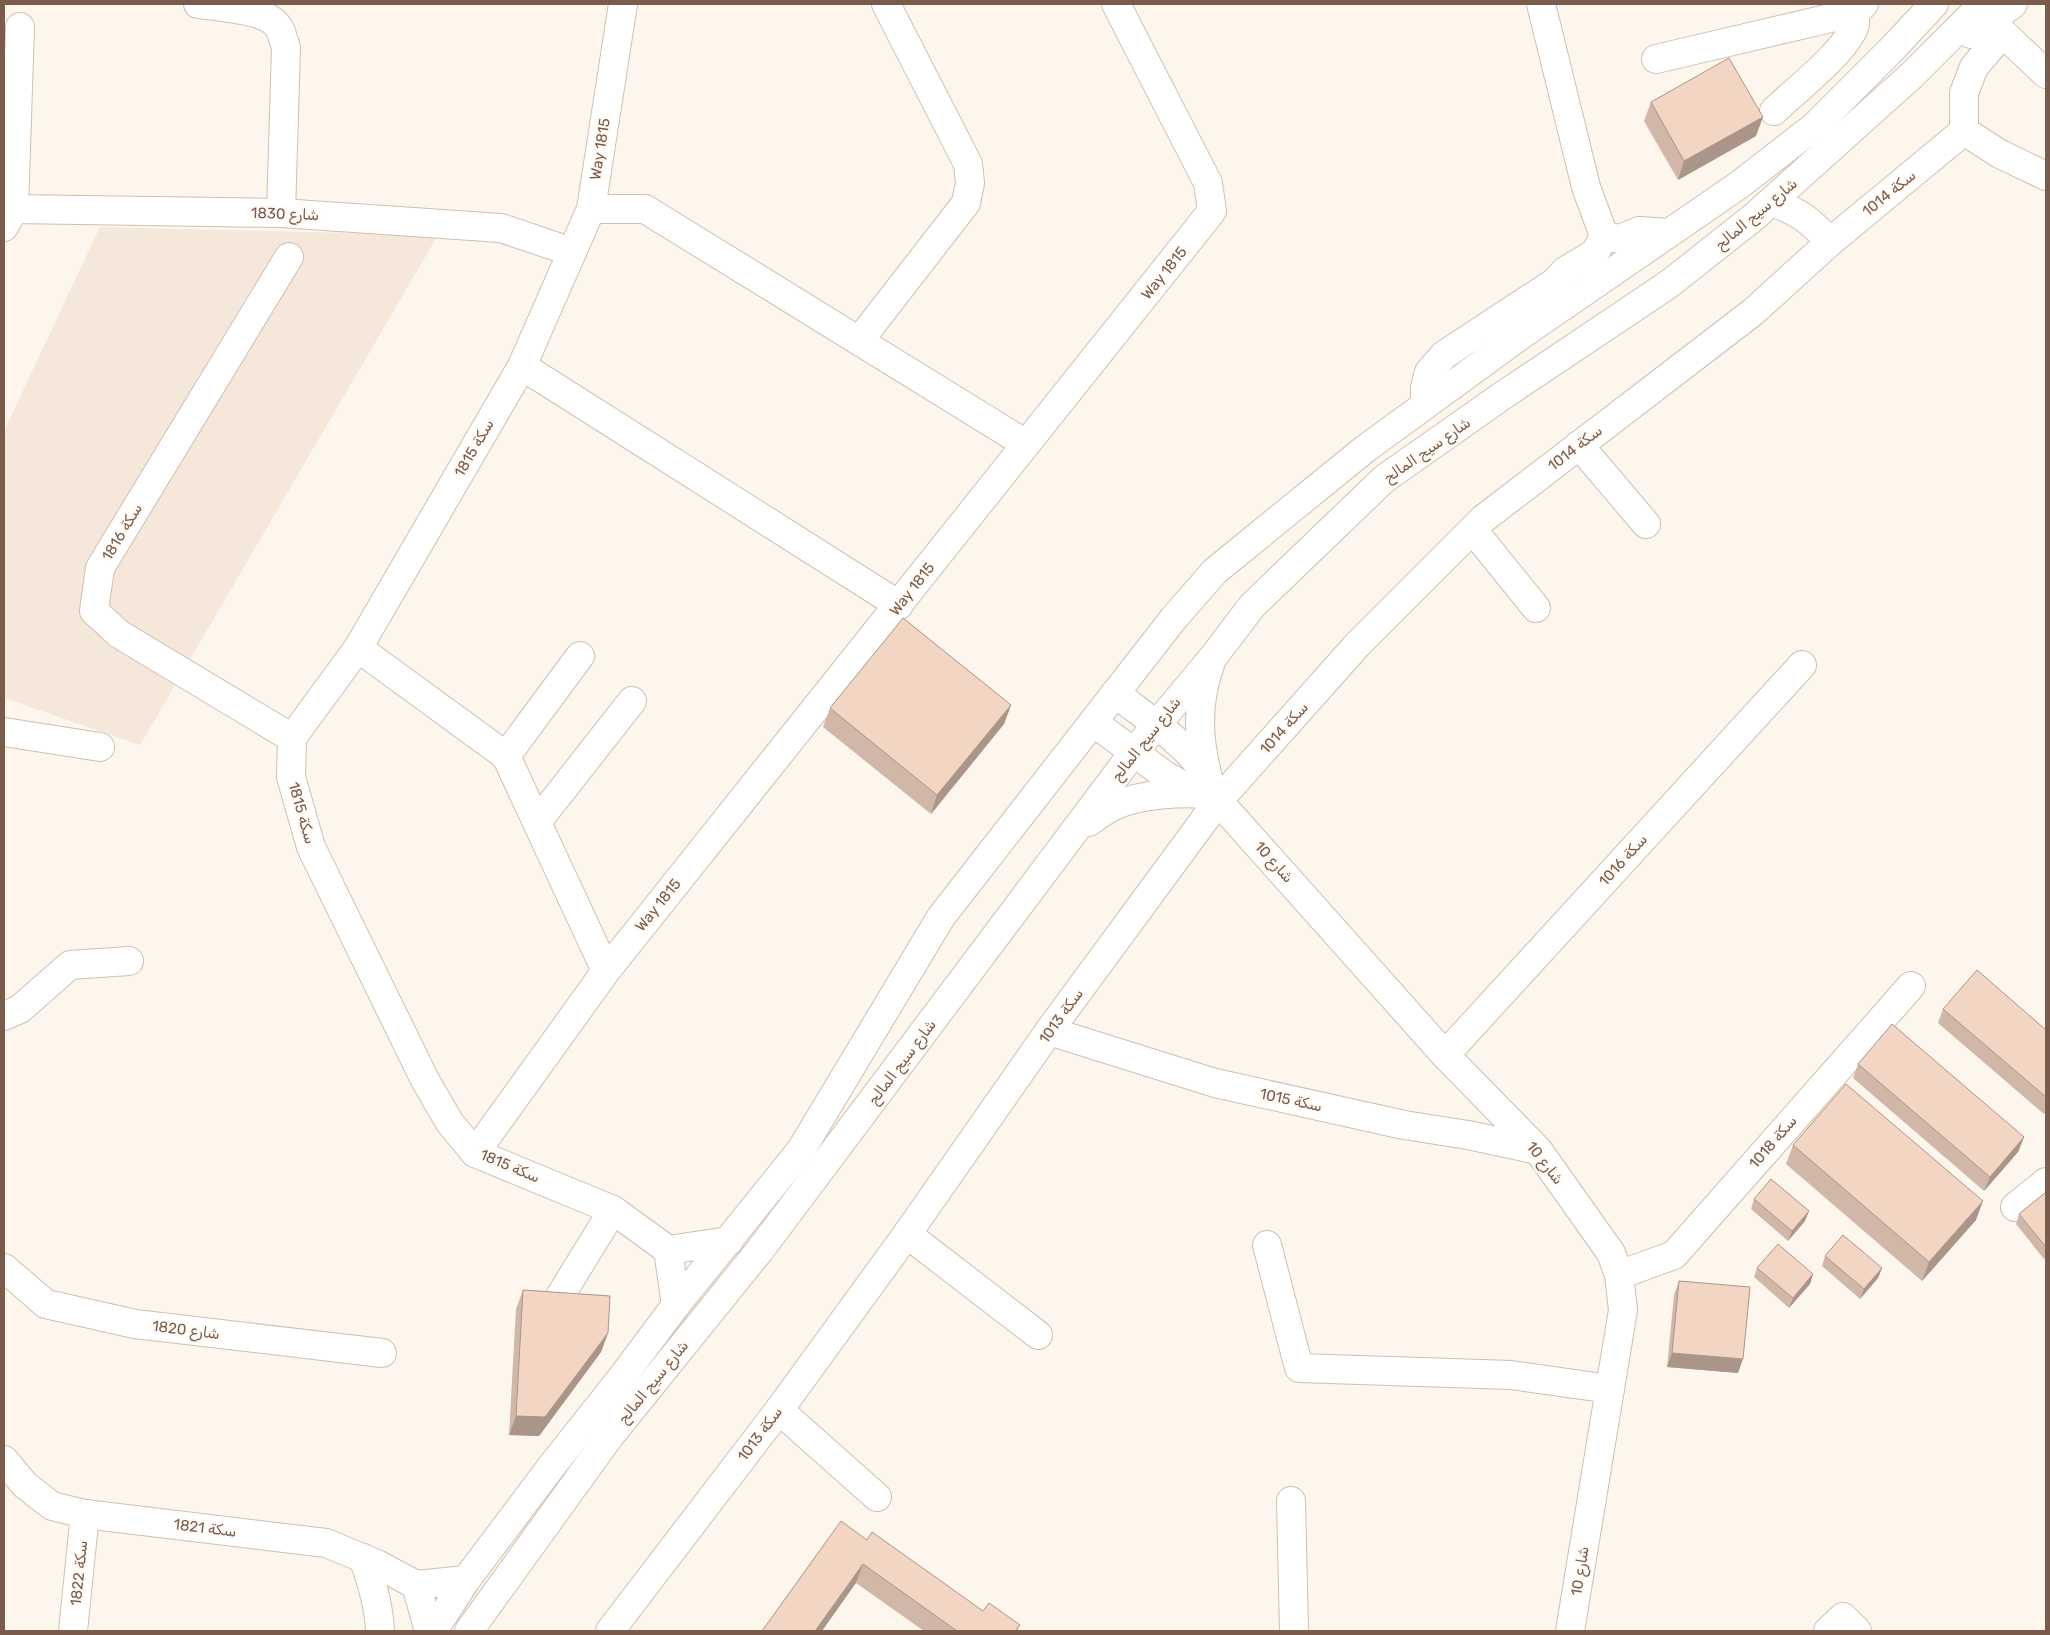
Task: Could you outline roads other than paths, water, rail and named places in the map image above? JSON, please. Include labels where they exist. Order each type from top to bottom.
[{"type":"street","points":[[198,4],[264,15],[276,23],[282,33],[286,48],[281,213]]},
{"type":"street","name":"Way 1815","points":[[555,287],[591,209],[623,4]]},
{"type":"street","points":[[859,341],[966,203],[970,183],[968,164],[886,4]]},
{"type":"street","name":"Way 1815","points":[[475,1153],[606,971],[1212,211],[1208,183],[1116,4]]},
{"type":"street","points":[[1541,4],[1586,188],[1604,236],[1595,253],[1565,271],[1559,294]]},
{"type":"street","name":"شارع سيح المالح","points":[[433,1631],[466,1580],[676,1305],[801,1150],[941,917],[1174,618],[1215,571],[1365,450],[1425,405],[1559,294],[1669,233],[1739,185],[1815,126],[1892,50],[1934,4]]},
{"type":"street","name":"شارع سيح المالح","points":[[469,1631],[609,1436],[766,1242],[1133,753],[1214,656],[1252,606],[1384,479],[1502,396],[1669,284],[1772,202],[1912,75],[1983,4]]},
{"type":"street","points":[[1912,75],[2000,15],[2013,4]]},
{"type":"street","points":[[1656,59],[1858,7],[1854,29],[1839,50],[1774,111]]},
{"type":"street","points":[[7,215],[20,27]]},
{"type":"street","points":[[2046,74],[2003,33],[1974,67],[1964,93],[1964,131],[2000,154],[2046,176]]},
{"type":"street","name":"سكة 1014","points":[[1209,791],[1483,519],[1753,312],[1830,242],[1964,131]]},
{"type":"street","points":[[1772,202],[1794,210],[1814,224],[1830,242]]},
{"type":"street","points":[[591,209],[645,209],[1026,444]]},
{"type":"street","name":"1830 شارع","points":[[7,215],[281,213],[500,228],[572,252]]},
{"type":"street","points":[[1604,236],[1620,239],[1639,231],[1669,233]]},
{"type":"street","name":"سكة 1816","points":[[288,257],[100,568],[94,611],[119,634],[292,738]]},
{"type":"street","name":"سكة 1815","points":[[555,287],[522,366],[358,648],[292,738],[291,776],[311,848],[425,1080],[450,1123],[475,1153],[613,1210],[668,1250]]},
{"type":"street","points":[[522,366],[899,605]]},
{"type":"street","points":[[1579,445],[1646,524]]},
{"type":"street","points":[[1473,530],[1536,608]]},
{"type":"street","points":[[358,648],[506,756],[606,971]]},
{"type":"street","points":[[506,756],[580,656]]},
{"type":"street","points":[[1209,791],[1198,724],[1206,678],[1214,656]]},
{"type":"street","name":"سكة 1016","points":[[1445,1055],[1802,664]]},
{"type":"street","name":"شارع 10","points":[[1115,693],[1156,725],[1199,764],[1209,791],[1445,1055],[1538,1150],[1611,1253],[1619,1274],[1623,1310],[1570,1631]]},
{"type":"street","points":[[537,822],[632,701]]},
{"type":"street","points":[[1093,722],[1133,753],[1183,786],[1209,791]]},
{"type":"street","points":[[4,732],[100,747]]},
{"type":"street","points":[[1075,831],[1114,806],[1136,798],[1209,791]]},
{"type":"street","name":"سكة 1013","points":[[610,1631],[779,1410],[907,1234],[1049,1032],[1209,791]]},
{"type":"street","points":[[4,1016],[20,1009],[70,965],[129,960]]},
{"type":"street","name":"سكة 1018","points":[[1619,1274],[1674,1255],[1911,986]]},
{"type":"street","name":"سكة 1015","points":[[1049,1032],[1215,1083],[1404,1125],[1468,1135],[1538,1150]]},
{"type":"street","points":[[2015,1207],[2046,1182]]},
{"type":"street","points":[[558,1300],[613,1210]]},
{"type":"street","points":[[907,1234],[1038,1335]]},
{"type":"street","points":[[676,1305],[668,1250],[729,1241]]},
{"type":"street","points":[[1267,1245],[1299,1368],[1511,1376],[1610,1389]]},
{"type":"street","name":"1820 شارع","points":[[4,1268],[46,1304],[135,1324],[382,1352]]},
{"type":"street","points":[[779,1410],[877,1497]]},
{"type":"street","name":"سكة 1821","points":[[4,1460],[25,1485],[52,1506],[85,1514],[326,1543],[363,1558],[416,1585]]},
{"type":"street","points":[[1291,1501],[1294,1631]]},
{"type":"street","name":"سكة 1822","points":[[74,1631],[85,1514]]},
{"type":"street","points":[[363,1558],[374,1588],[379,1612],[380,1631]]},
{"type":"street","points":[[429,1631],[416,1585],[466,1580]]},
{"type":"street","points":[[1828,1631],[1844,1618],[1857,1631]]}]
